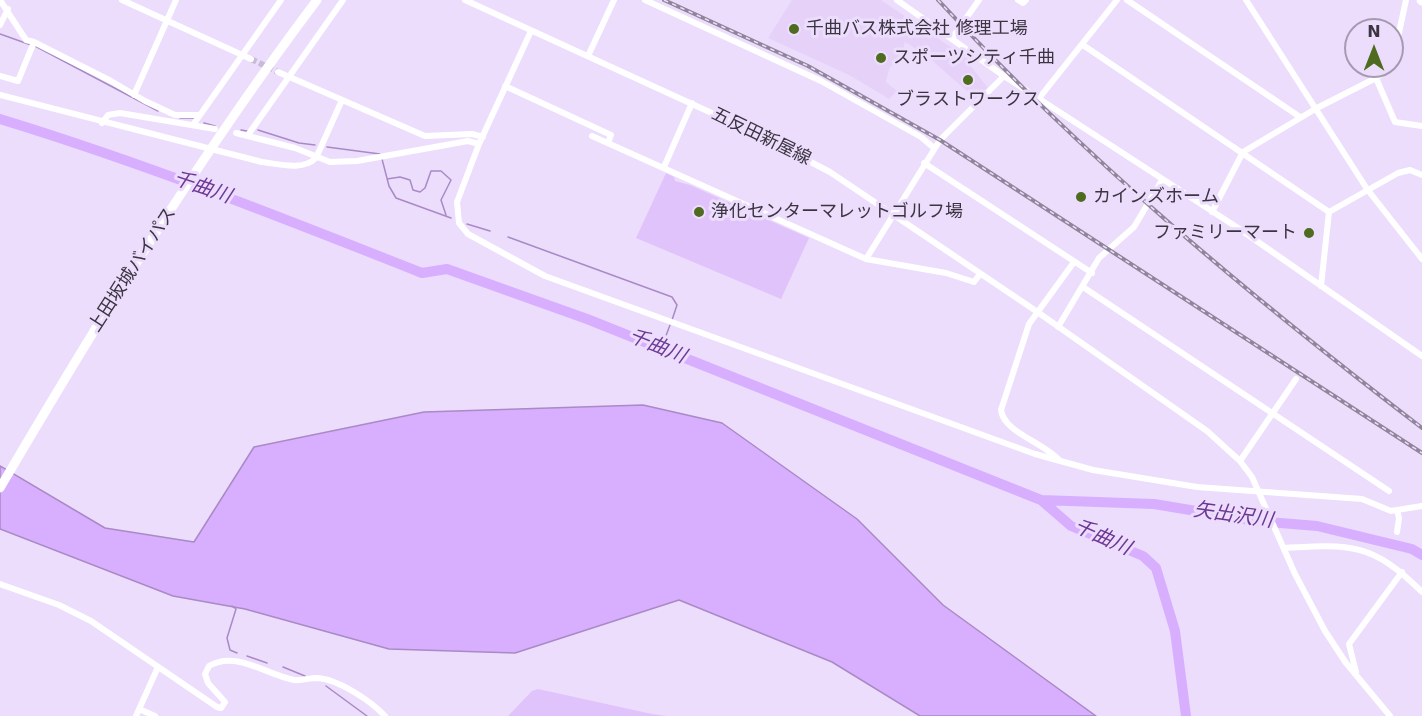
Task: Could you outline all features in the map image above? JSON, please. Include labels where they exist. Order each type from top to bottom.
[{"type":"highway","name":"上田坂城バイパス","points":[[0,488],[83,346],[211,150],[317,0]]},
{"type":"street","points":[[0,0],[26,40],[33,45],[175,115],[200,115]]},
{"type":"street","points":[[122,0],[251,59]]},
{"type":"street","points":[[134,95],[176,0]]},
{"type":"street","points":[[193,125],[281,0]]},
{"type":"street","points":[[248,135],[343,0]]},
{"type":"street","name":"五反田新屋線","points":[[465,0],[692,103],[808,160],[892,213],[1036,311],[1207,432],[1240,461],[1261,495],[1320,622],[1358,678],[1390,716]]},
{"type":"street","points":[[588,56],[614,0]]},
{"type":"street","points":[[645,0],[821,81],[921,137],[934,148]]},
{"type":"street","points":[[897,0],[1004,76],[1040,97],[1212,212],[1422,356]]},
{"type":"street","points":[[952,38],[979,0]]},
{"type":"street","points":[[1018,0],[1023,3],[1026,0]]},
{"type":"street","points":[[1040,97],[1117,0]]},
{"type":"street","points":[[1127,0],[1300,117]]},
{"type":"street","points":[[1246,0],[1367,189],[1422,259]]},
{"type":"street","points":[[1402,18],[1406,0]]},
{"type":"street","points":[[0,25],[7,11]]},
{"type":"street","points":[[531,31],[479,144],[456,211],[459,223],[464,230],[545,276],[1060,461],[1126,476],[1261,495],[1362,500],[1373,502],[1385,509],[1397,510],[1422,506]]},
{"type":"street","points":[[0,76],[18,81],[33,45]]},
{"type":"street","points":[[1083,45],[1329,212]]},
{"type":"street","points":[[278,72],[425,136],[472,134],[483,136]]},
{"type":"street","points":[[866,259],[892,213],[934,148],[959,118],[1004,76]]},
{"type":"street","points":[[1212,212],[1243,152],[1300,117],[1376,78],[1395,122],[1422,126]]},
{"type":"street","points":[[505,86],[611,135],[608,143]]},
{"type":"street","points":[[0,95],[211,150],[285,165],[309,164],[316,158],[342,100]]},
{"type":"street","points":[[664,167],[692,103]]},
{"type":"street","points":[[102,123],[108,115],[120,113],[215,129]]},
{"type":"street","points":[[236,133],[295,148],[330,162],[382,157],[468,141],[479,144]]},
{"type":"street","points":[[592,136],[866,259],[945,273],[974,282],[980,274]]},
{"type":"street","points":[[924,163],[1092,273]]},
{"type":"street","points":[[1329,212],[1398,173],[1410,170],[1422,175]]},
{"type":"street","points":[[1058,327],[1099,258],[1134,227],[1162,180]]},
{"type":"street","points":[[1321,286],[1329,212]]},
{"type":"street","points":[[1060,461],[1051,450],[1008,426],[1001,415],[1023,335],[1036,311],[1074,262]]},
{"type":"street","points":[[1083,287],[1389,490]]},
{"type":"street","points":[[1240,461],[1296,379]]},
{"type":"street","points":[[1397,510],[1399,525],[1397,532]]},
{"type":"street","points":[[1283,545],[1335,545],[1377,555],[1402,572],[1422,592]]},
{"type":"street","points":[[1358,678],[1349,644],[1402,572]]},
{"type":"street","points":[[0,584],[73,611],[217,707],[221,708],[225,702],[208,683],[205,674],[209,666],[226,660],[295,680],[322,679],[366,699],[385,716]]},
{"type":"street","points":[[155,716],[138,712],[158,666]]},
{"type":"shaded area","points":[[792,0],[881,0],[973,62],[970,65],[988,88],[976,99],[928,57],[905,42],[902,53],[889,69],[886,82],[897,91],[889,99],[851,76],[768,38]]},
{"type":"shaded area","name":"浄化センターマレットゴルフ場","points":[[666,173],[674,177],[675,181],[690,185],[809,238],[781,299],[636,238]]},
{"type":"shaded area","points":[[643,405],[722,423],[857,519],[943,605],[1096,716],[920,716],[832,662],[679,600],[515,653],[389,649],[245,609],[173,596],[0,529],[0,466],[105,528],[194,542],[254,447],[424,412]]},
{"type":"shaded area","points":[[538,689],[667,716],[508,716],[532,691]]},
{"type":"waterway","points":[[0,34],[31,45]]},
{"type":"waterway","points":[[35,46],[158,111]]},
{"type":"waterway","points":[[180,118],[194,118]]},
{"type":"waterway","name":"千曲川","points":[[0,119],[160,173],[422,273],[447,269],[587,319],[1041,500],[1071,526],[1143,556],[1156,568],[1175,631],[1186,716]]},
{"type":"waterway","points":[[204,123],[215,126]]},
{"type":"waterway","points":[[241,130],[247,131]]},
{"type":"waterway","points":[[258,130],[299,143],[315,145]]},
{"type":"waterway","points":[[327,147],[380,154]]},
{"type":"waterway","points":[[382,159],[389,186],[396,198],[451,218]]},
{"type":"waterway","points":[[387,179],[400,177],[410,180],[413,190],[420,192],[425,188],[431,171],[441,171],[451,180],[441,200],[446,215]]},
{"type":"waterway","points":[[467,224],[490,231]]},
{"type":"waterway","points":[[508,237],[672,297],[677,305],[672,320]]},
{"type":"waterway","points":[[661,349],[670,325]]},
{"type":"waterway","name":"矢出沢川","points":[[1041,500],[1154,504],[1256,521],[1317,526],[1412,549],[1422,555]]},
{"type":"waterway","points":[[232,606],[236,609],[227,638],[230,650],[237,653]]},
{"type":"waterway","points":[[247,656],[267,663]]},
{"type":"waterway","points":[[283,667],[305,676]]},
{"type":"waterway","points":[[326,686],[367,716]]},
{"type":"tunnel","points":[[251,59],[278,72]]},
{"type":"railway","points":[[664,0],[808,66],[940,140],[1422,453]]},
{"type":"railway","points":[[938,0],[1051,115],[1171,224],[1232,277],[1422,428]]},
{"type":"place","name":"千曲バス株式会社 修理工場","points":[[794,29]]},
{"type":"place","name":"スポーツシティ千曲","points":[[881,58]]},
{"type":"place","name":"ブラストワークス","points":[[968,80]]},
{"type":"place","name":"カインズホーム","points":[[1081,197]]},
{"type":"place","name":"浄化センターマレットゴルフ場","points":[[699,212]]},
{"type":"place","name":"ファミリーマート","points":[[1309,233]]}]
